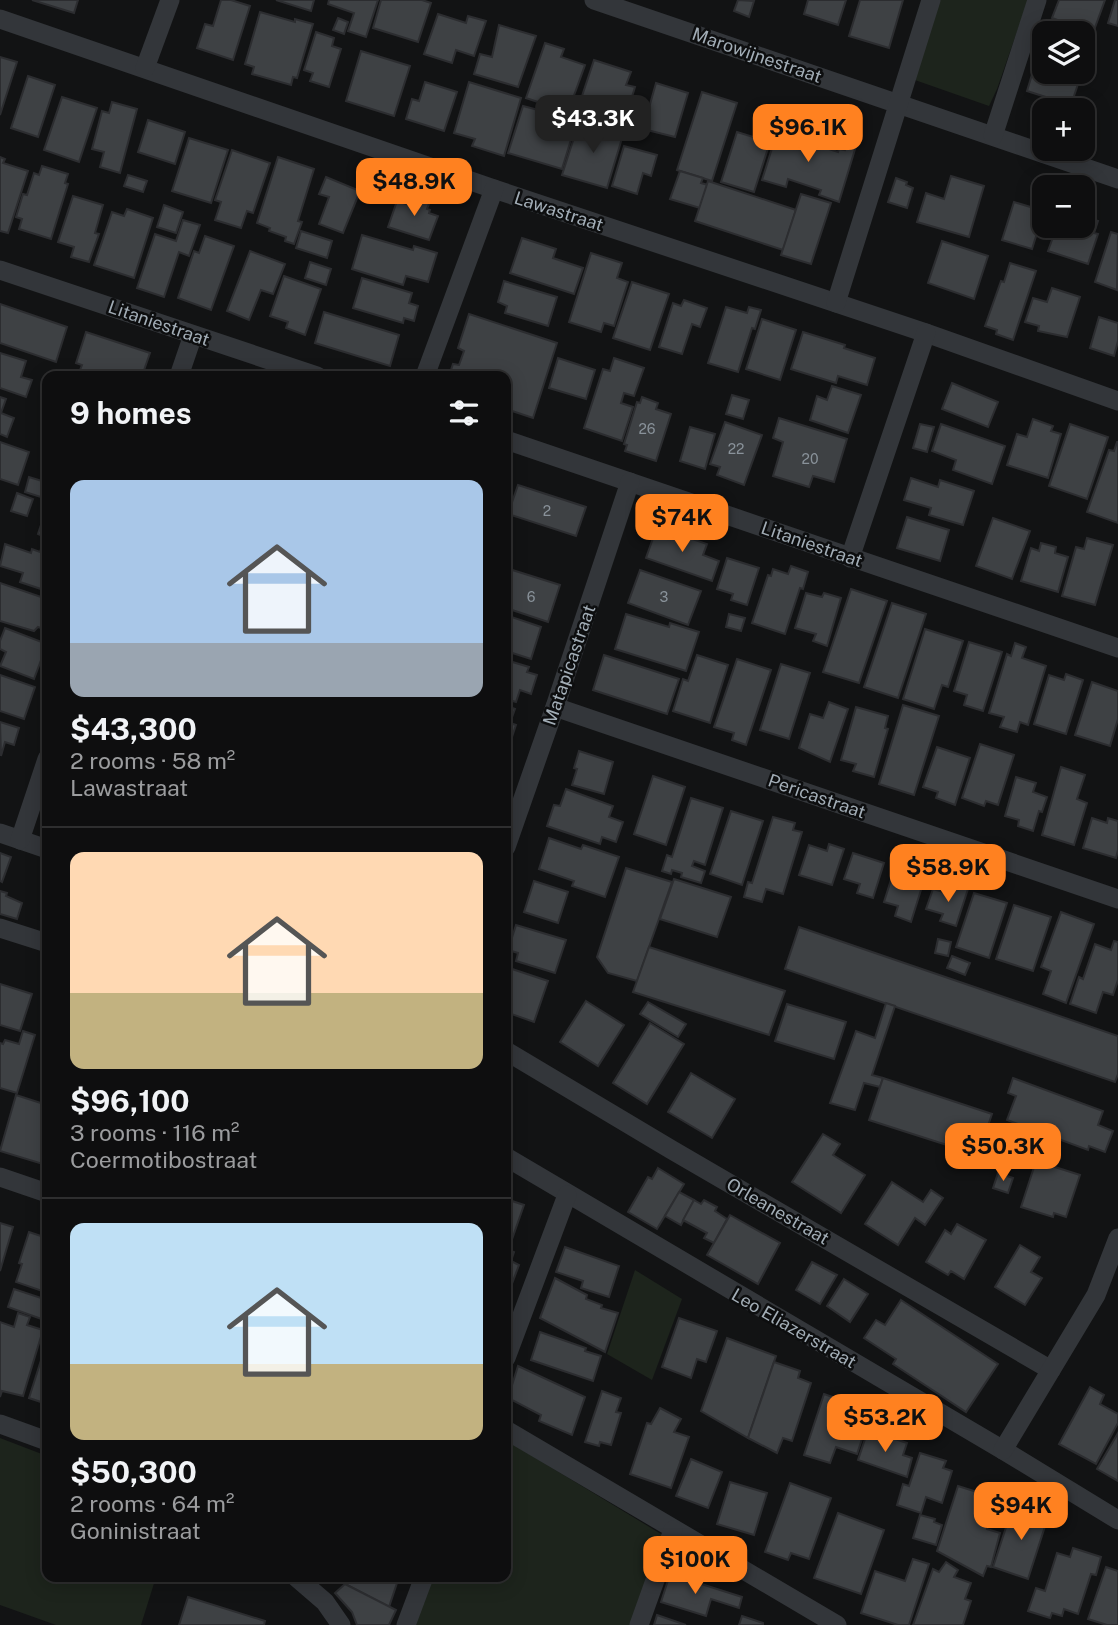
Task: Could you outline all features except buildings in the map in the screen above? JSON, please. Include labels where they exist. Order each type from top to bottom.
[{"type":"street","points":[[145,68],[170,0]]},
{"type":"street","name":"Marowijnestraat","points":[[594,0],[1118,179]]},
{"type":"street","points":[[836,303],[931,0]]},
{"type":"street","points":[[993,136],[1037,0]]},
{"type":"street","name":"Lawastraat","points":[[0,19],[494,189],[926,333],[1118,401]]},
{"type":"street","points":[[427,371],[494,189]]},
{"type":"street","name":"Litaniestraat","points":[[0,270],[302,371]]},
{"type":"street","points":[[850,558],[926,333]]},
{"type":"street","points":[[181,371],[193,335]]},
{"type":"street","name":"Litaniestraat","points":[[511,442],[1118,648]]},
{"type":"street","name":"Matapicastraat","points":[[511,832],[630,482]]},
{"type":"street","name":"Pericastraat","points":[[555,707],[1118,899]]},
{"type":"street","points":[[20,840],[42,775]]},
{"type":"street","points":[[0,833],[42,847]]},
{"type":"street","points":[[0,928],[42,941]]},
{"type":"street","name":"Orleanestraat","points":[[511,1054],[1051,1370]]},
{"type":"street","name":"Leo Eliazerstraat","points":[[511,1160],[1118,1520]]},
{"type":"street","points":[[0,1177],[42,1191]]},
{"type":"street","points":[[511,1345],[567,1195]]},
{"type":"street","points":[[1003,1450],[1096,1295],[1118,1238]]},
{"type":"street","points":[[0,1424],[42,1439]]},
{"type":"street","points":[[511,1433],[837,1625]]},
{"type":"street","points":[[639,1625],[673,1530]]},
{"type":"street","points":[[302,1582],[325,1602],[341,1625]]},
{"type":"street","points":[[406,1625],[422,1582]]},
{"type":"shaded area","points":[[937,0],[1028,0],[989,106],[912,79]]},
{"type":"shaded area","points":[[635,1270],[682,1299],[652,1380],[607,1354]]},
{"type":"shaded area","points":[[0,1438],[42,1454],[42,1582],[154,1582],[141,1625],[56,1625],[0,1605]]},
{"type":"shaded area","points":[[511,1443],[661,1534],[662,1538],[630,1625],[414,1625],[429,1582],[511,1582]]}]
